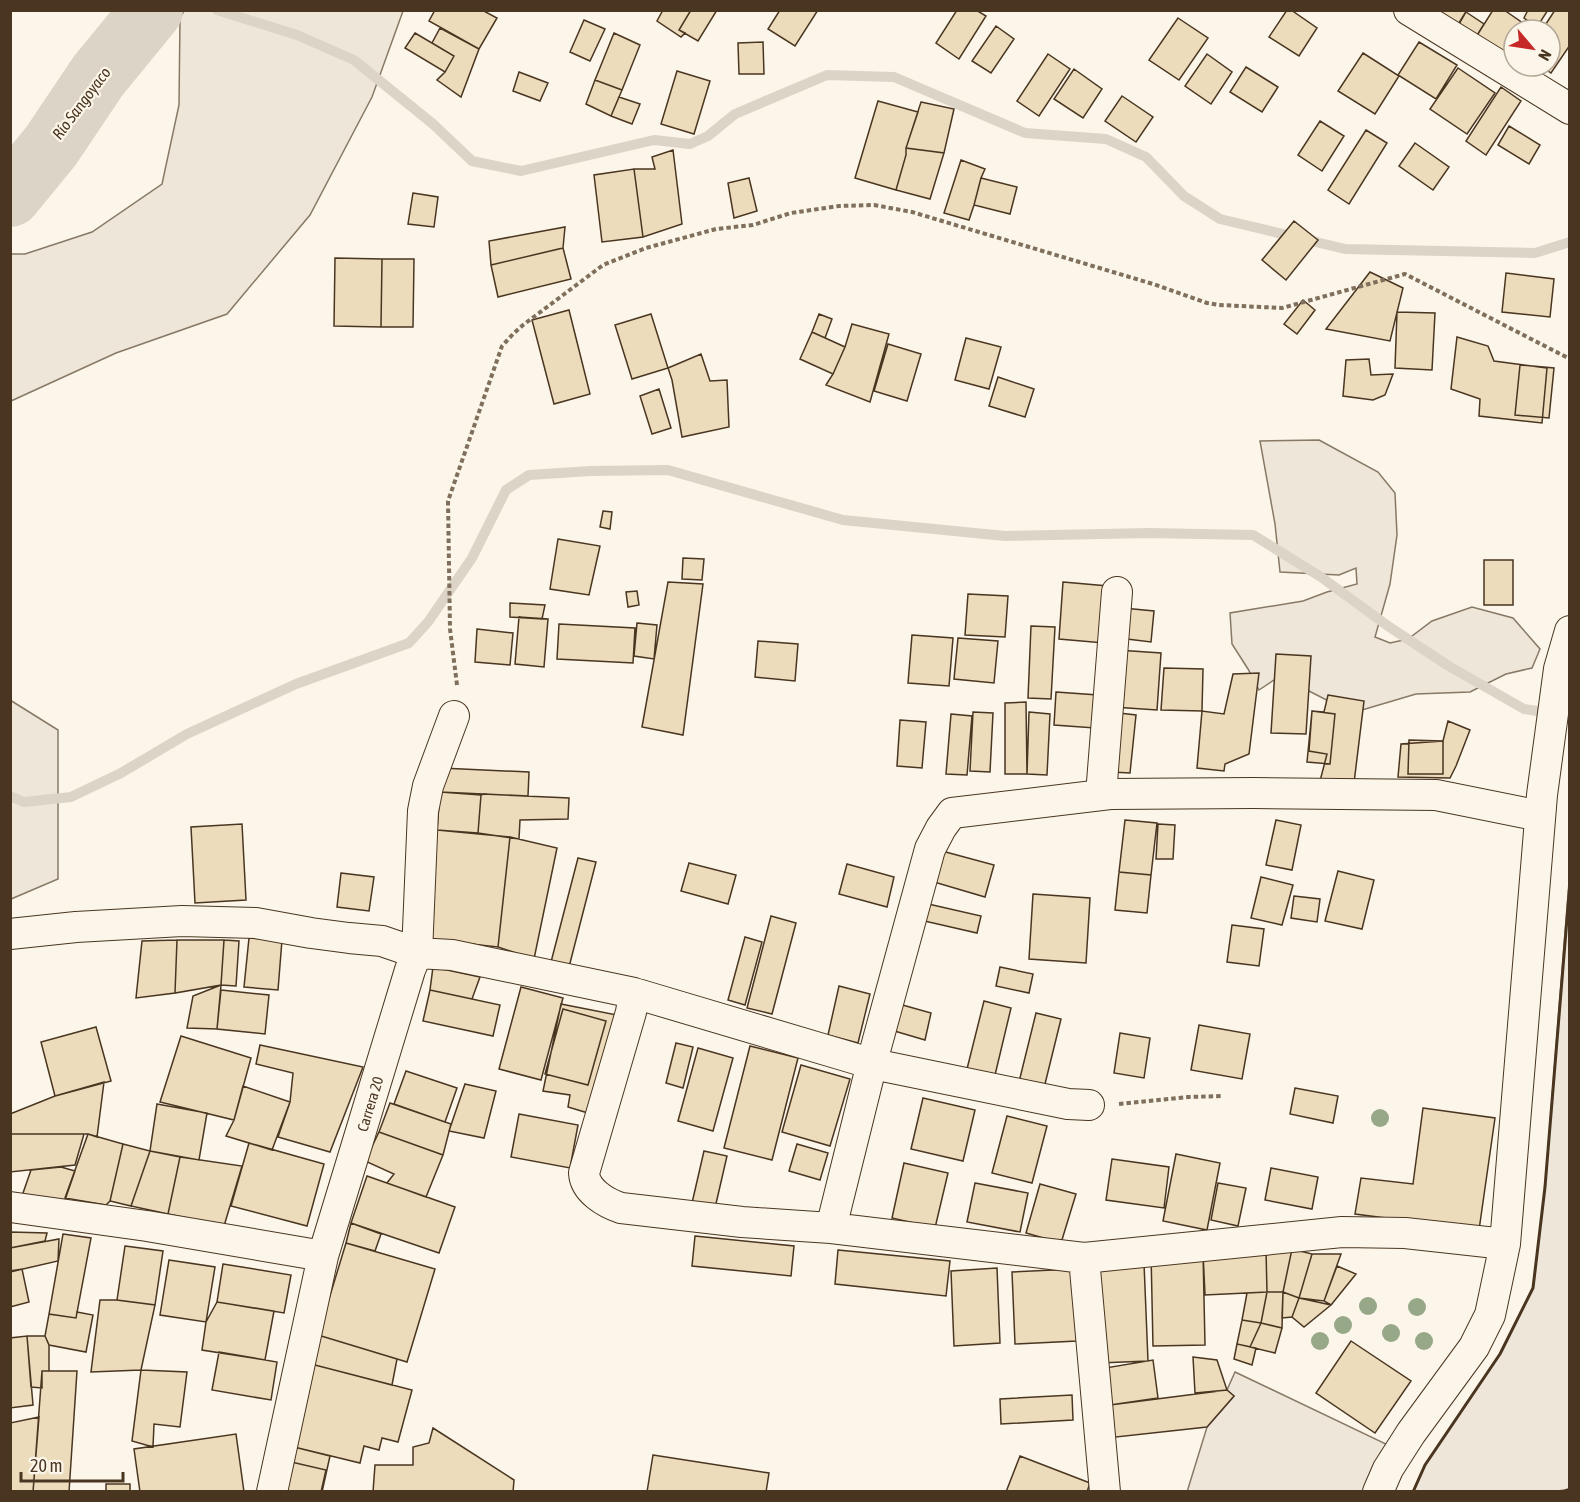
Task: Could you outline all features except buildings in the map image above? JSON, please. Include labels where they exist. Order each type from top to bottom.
[{"type":"street","points":[[1409,10],[1569,110]]},
{"type":"street","points":[[1101,795],[1117,592]]},
{"type":"street","points":[[1378,1491],[1388,1469],[1411,1433],[1474,1347],[1490,1315],[1505,1244],[1541,806],[1558,669],[1569,631]]},
{"type":"street","name":"Carrera 20","points":[[272,1491],[323,1256],[417,953],[423,811],[428,786],[456,704]]},
{"type":"street","points":[[831,1228],[930,849],[952,813],[1101,795],[1243,793],[1436,795],[1541,806]]},
{"type":"street","points":[[10,934],[76,927],[182,921],[256,923],[320,934],[382,941],[417,953],[452,955],[634,993],[873,1064],[1068,1104],[1089,1105]]},
{"type":"street","points":[[634,993],[631,1012],[584,1173],[590,1189],[621,1208],[742,1222],[831,1228],[1084,1258],[1342,1232],[1405,1233],[1505,1244]]},
{"type":"street","points":[[10,1207],[147,1226],[323,1256]]},
{"type":"street","points":[[1084,1258],[1105,1491]]},
{"type":"path","points":[[456,704],[450,629],[448,501],[502,346],[523,324],[603,265],[646,248],[716,229],[753,225],[791,213],[839,206],[874,205],[912,212],[1219,305],[1282,308],[1405,274],[1569,359]]},
{"type":"path","points":[[1089,1105],[1223,1096]]},
{"type":"shaded area","points":[[184,11],[403,11],[372,97],[310,215],[227,314],[116,353],[11,401],[11,254],[25,254],[92,232],[162,184],[179,105],[180,18]]},
{"type":"shaded area","points":[[1319,440],[1378,472],[1395,493],[1397,535],[1390,584],[1375,637],[1390,643],[1408,639],[1432,621],[1472,607],[1513,618],[1540,649],[1532,668],[1506,674],[1470,692],[1416,694],[1362,710],[1346,710],[1309,691],[1274,680],[1259,690],[1232,644],[1230,613],[1303,601],[1357,584],[1356,568],[1339,575],[1280,572],[1275,524],[1260,441]]},
{"type":"shaded area","points":[[10,700],[58,730],[58,879],[11,899]]},
{"type":"shaded area","points":[[1569,882],[1569,1489],[1554,1492],[1413,1491],[1425,1465],[1500,1354],[1533,1288],[1545,1187]]},
{"type":"shaded area","points":[[1235,1372],[1386,1444],[1364,1491],[1187,1492],[1207,1427],[1234,1396],[1227,1390]]},
{"type":"waterway","name":"Río Sangoyaco","points":[[10,196],[51,146],[98,76],[152,10]]},
{"type":"waterway","points":[[217,10],[297,35],[354,60],[433,124],[472,161],[521,171],[654,140],[690,144],[708,136],[735,114],[827,75],[894,77],[1025,133],[1106,139],[1146,157],[1184,196],[1220,219],[1345,249],[1535,253],[1570,242]]},
{"type":"waterway","points":[[10,796],[24,802],[71,797],[121,773],[187,734],[296,684],[409,643],[428,622],[472,558],[506,490],[529,475],[590,471],[668,470],[843,520],[1005,536],[1150,533],[1253,535],[1321,577],[1388,626],[1447,665],[1524,709],[1570,716]]},
{"type":"fence","points":[[1554,1492],[1570,1489]]},
{"type":"wall","points":[[1413,1492],[1425,1465],[1500,1354],[1533,1288],[1545,1187],[1570,882]]}]
